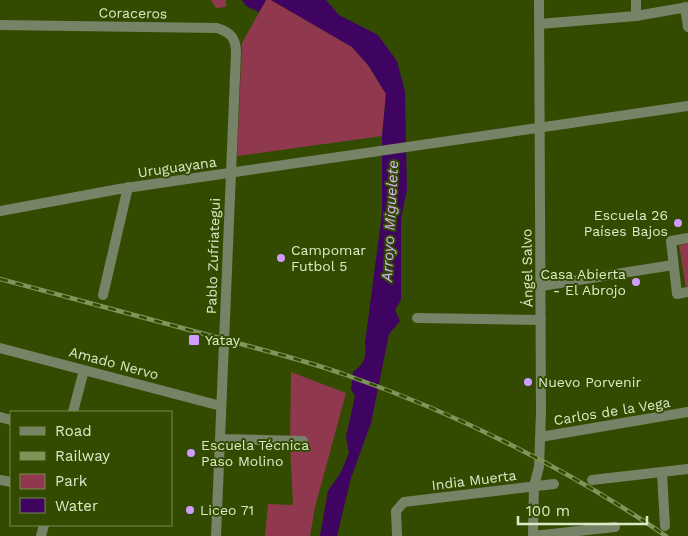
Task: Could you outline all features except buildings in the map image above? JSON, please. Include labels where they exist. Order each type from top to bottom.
[{"type":"street","name":"Ángel Salvo","points":[[533,536],[534,486],[539,466],[542,320],[540,286],[539,0]]},
{"type":"street","points":[[636,0],[636,16]]},
{"type":"street","points":[[539,24],[636,16],[686,7],[688,27]]},
{"type":"street","name":"Coraceros","points":[[0,25],[209,28],[224,30],[232,37]]},
{"type":"street","name":"Pablo Zufriategui","points":[[216,536],[236,52],[232,37]]},
{"type":"street","name":"Uruguayana","points":[[0,211],[124,188],[688,106]]},
{"type":"street","points":[[103,296],[124,188]]},
{"type":"street","points":[[688,238],[671,241],[677,294],[688,292]]},
{"type":"street","points":[[540,286],[673,264]]},
{"type":"street","points":[[417,318],[542,320]]},
{"type":"street","name":"Amado Nervo","points":[[0,348],[221,406]]},
{"type":"street","points":[[72,411],[84,370]]},
{"type":"street","name":"Carlos de la Vega","points":[[540,437],[688,412]]},
{"type":"street","points":[[220,439],[302,441]]},
{"type":"street","points":[[592,480],[688,469]]},
{"type":"street","points":[[662,473],[664,526]]},
{"type":"street","name":"India Muerta","points":[[397,536],[396,511],[398,506],[404,502],[554,484]]},
{"type":"street","points":[[533,536],[615,527]]},
{"type":"green space","points":[[211,0],[226,0],[226,7],[216,8]]},
{"type":"green space","points":[[266,0],[271,0],[352,47],[368,65],[386,94],[382,136],[237,156],[242,43]]},
{"type":"green space","points":[[688,243],[688,288],[686,289],[679,245]]},
{"type":"green space","points":[[291,372],[346,393],[315,507],[310,536],[265,536],[268,504],[293,505],[290,445]]},
{"type":"water","points":[[242,0],[266,0],[259,12],[246,6]]},
{"type":"water","name":"Arroyo Miguelete","points":[[271,0],[326,0],[339,15],[378,35],[397,61],[405,92],[407,190],[401,219],[401,300],[395,310],[400,321],[389,334],[371,423],[351,478],[337,536],[320,536],[328,491],[341,472],[349,453],[346,437],[355,396],[351,389],[353,372],[362,363],[366,352],[365,343],[382,213],[382,136],[386,94],[368,65],[352,47]]},
{"type":"railway","points":[[0,279],[296,359],[387,390],[470,425],[552,466],[591,488],[666,536]]},
{"type":"place","name":"Escuela 26 Países Bajos","points":[[678,223]]},
{"type":"place","name":"Campomar Futbol 5","points":[[281,258]]},
{"type":"place","name":"Casa Abierta - El Abrojo","points":[[636,282]]},
{"type":"place","name":"Yatay","points":[[194,340]]},
{"type":"place","name":"Nuevo Porvenir","points":[[528,382]]},
{"type":"place","name":"Escuela Técnica Paso Molino","points":[[191,453]]},
{"type":"place","name":"Liceo 71","points":[[190,510]]}]
